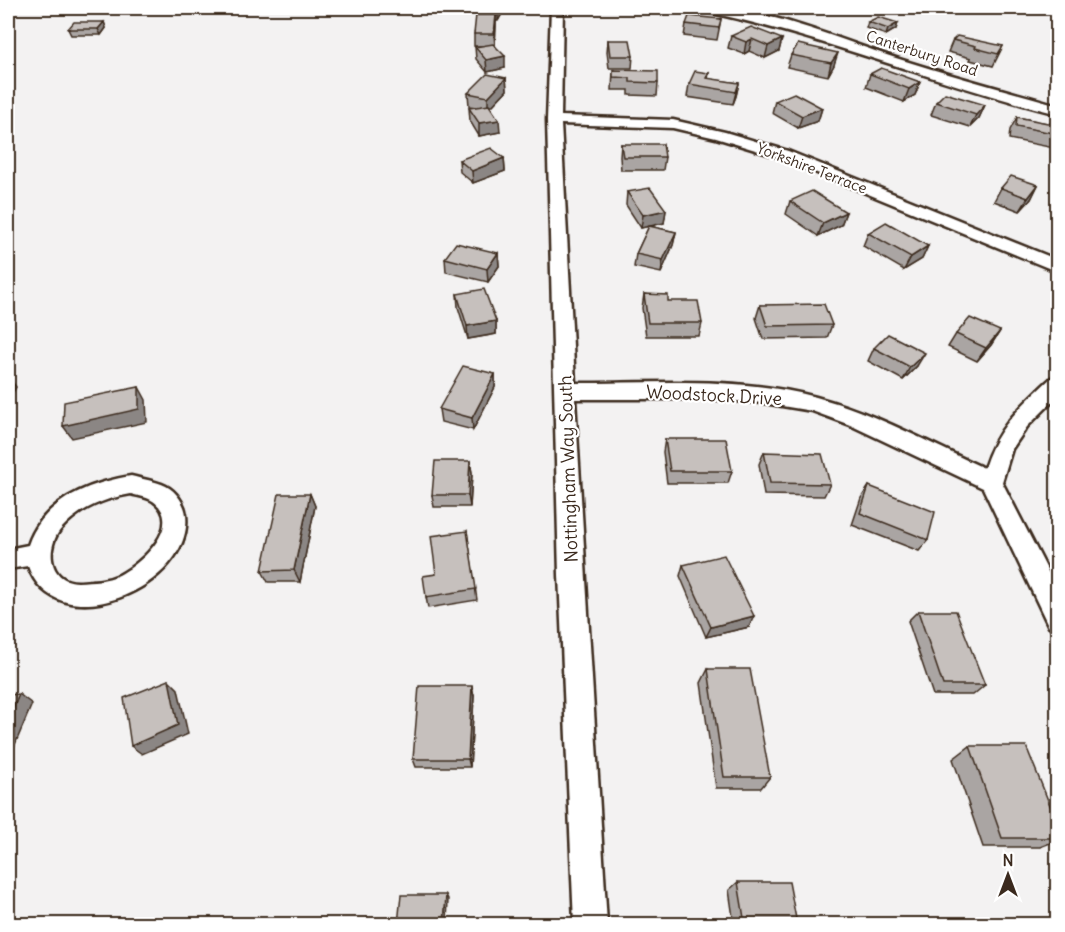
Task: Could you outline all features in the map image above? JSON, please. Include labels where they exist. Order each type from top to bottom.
[{"type":"street","name":"Canterbury Road","points":[[707,8],[769,21],[897,63],[1058,110]]},
{"type":"street","name":"Nottingham Way South","points":[[560,9],[555,120],[572,575],[591,924]]},
{"type":"street","name":"Yorkshire Terrace","points":[[555,120],[672,124],[720,135],[783,154],[1058,267]]},
{"type":"street","points":[[1058,383],[1014,429],[1002,447],[991,482],[1058,619]]},
{"type":"street","name":"Woodstock Drive","points":[[565,391],[707,391],[764,395],[814,404],[858,419],[991,482]]},
{"type":"street","points":[[116,486],[145,487],[167,498],[173,507],[175,531],[162,557],[135,580],[118,588],[100,593],[83,594],[54,587],[45,578],[40,567],[39,554],[42,541],[59,516],[85,496],[101,490],[116,486]]},
{"type":"street","points":[[8,559],[39,554]]},
{"type":"building","points":[[476,15],[496,15],[494,34],[474,34]]},
{"type":"building","points":[[689,16],[721,19],[719,28],[686,24]]},
{"type":"building","points":[[878,17],[898,23],[888,29],[868,22]]},
{"type":"building","points":[[74,22],[104,22],[98,29],[68,29]]},
{"type":"building","points":[[751,27],[782,39],[768,46],[752,39],[746,42],[731,36]]},
{"type":"building","points":[[957,36],[1003,46],[998,54],[953,40]]},
{"type":"building","points":[[608,40],[630,40],[633,56],[610,56]]},
{"type":"building","points":[[493,44],[505,56],[486,60],[475,47]]},
{"type":"building","points":[[798,44],[838,53],[831,63],[791,55]]},
{"type":"building","points":[[881,68],[920,82],[909,89],[870,74]]},
{"type":"building","points":[[613,70],[658,71],[658,83],[630,82],[630,78],[613,77]]},
{"type":"building","points":[[695,71],[709,73],[706,78],[739,83],[736,92],[689,84]]},
{"type":"building","points":[[487,74],[506,78],[488,97],[468,93]]},
{"type":"building","points":[[794,93],[822,108],[802,116],[775,101]]},
{"type":"building","points":[[945,93],[985,105],[976,115],[936,102]]},
{"type":"building","points":[[489,105],[499,120],[479,123],[469,108]]},
{"type":"building","points":[[1017,117],[1058,125],[1058,134],[1016,126]]},
{"type":"building","points":[[621,144],[663,144],[665,157],[623,157]]},
{"type":"building","points":[[491,148],[504,158],[472,171],[459,160]]},
{"type":"building","points":[[1011,176],[1038,185],[1028,198],[1001,188]]},
{"type":"building","points":[[650,188],[666,210],[643,215],[627,192]]},
{"type":"building","points":[[812,191],[846,212],[823,223],[790,201]]},
{"type":"building","points":[[886,222],[928,246],[911,257],[868,233]]},
{"type":"building","points":[[649,226],[676,232],[663,260],[636,254]]},
{"type":"building","points":[[456,243],[498,253],[487,269],[445,258]]},
{"type":"building","points":[[484,289],[496,321],[467,326],[457,294]]},
{"type":"building","points":[[644,294],[668,295],[668,301],[698,301],[702,323],[648,323]]},
{"type":"building","points":[[824,304],[832,325],[767,326],[760,305]]},
{"type":"building","points":[[970,318],[1000,331],[986,348],[956,334]]},
{"type":"building","points":[[888,334],[925,353],[910,367],[874,348]]},
{"type":"building","points":[[463,366],[495,374],[472,418],[439,409]]},
{"type":"building","points":[[139,387],[139,409],[63,426],[64,402]]},
{"type":"building","points":[[665,439],[726,439],[732,471],[670,471]]},
{"type":"building","points":[[764,452],[822,454],[830,484],[770,483]]},
{"type":"building","points":[[435,461],[470,461],[468,495],[432,495]]},
{"type":"building","points":[[869,486],[935,512],[928,540],[860,513]]},
{"type":"building","points":[[279,494],[310,494],[294,570],[262,571]]},
{"type":"building","points":[[467,531],[476,589],[426,597],[423,576],[436,574],[431,536]]},
{"type":"building","points":[[724,555],[754,616],[711,627],[683,565]]},
{"type":"building","points":[[918,611],[956,611],[985,685],[943,685]]},
{"type":"building","points":[[708,669],[750,669],[770,777],[724,777]]},
{"type":"building","points":[[169,680],[178,725],[131,746],[124,698]]},
{"type":"building","points":[[419,686],[472,686],[468,759],[413,759]]},
{"type":"building","points":[[19,694],[8,721],[8,695]]},
{"type":"building","points":[[970,746],[1026,746],[1058,825],[1058,838],[1002,838]]},
{"type":"building","points":[[738,882],[789,882],[797,924],[745,924]]},
{"type":"building","points":[[401,895],[446,895],[444,924],[398,924]]}]
